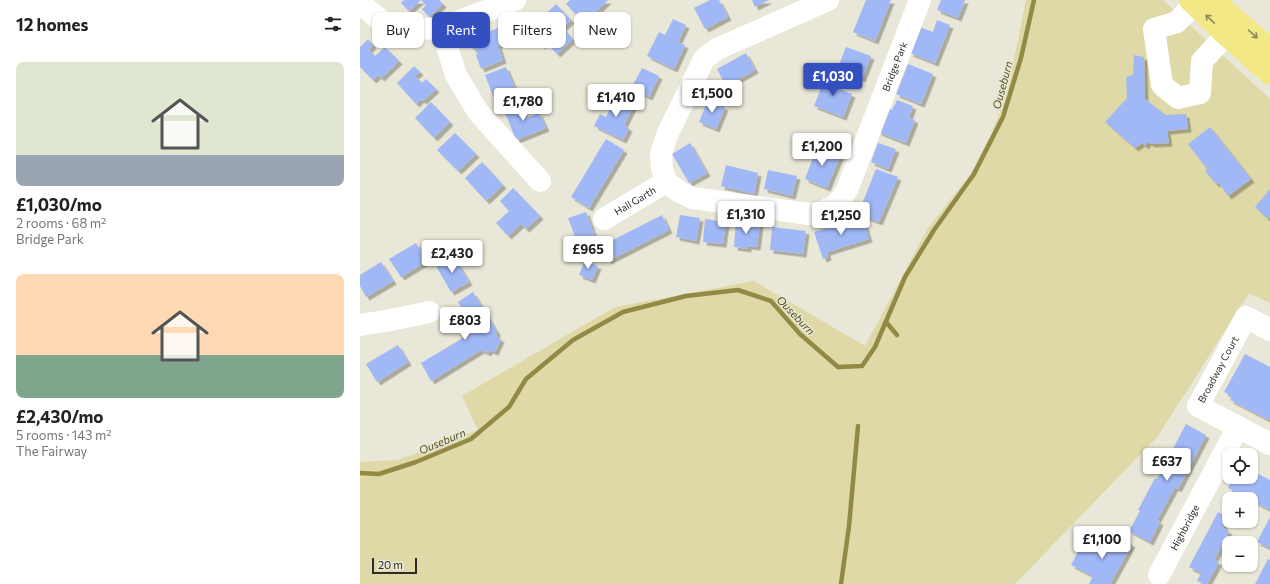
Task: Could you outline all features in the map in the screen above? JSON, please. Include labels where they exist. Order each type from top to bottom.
[{"type":"main road","points":[[1215,0],[1270,49]]},
{"type":"main road","points":[[1192,2],[1270,74]]},
{"type":"street","points":[[483,12],[515,0]]},
{"type":"street","points":[[666,182],[660,154],[667,134],[704,59],[717,50],[828,0]]},
{"type":"street","name":"Bridge Park","points":[[666,182],[692,198],[809,214],[822,212],[833,207],[841,200],[847,190],[920,0]]},
{"type":"street","points":[[360,2],[380,20],[402,30],[432,28]]},
{"type":"street","points":[[1192,2],[1177,22],[1154,29],[1162,85],[1178,98],[1200,93],[1202,61],[1226,35]]},
{"type":"street","points":[[447,48],[456,75],[478,112],[540,182]]},
{"type":"street","name":"Hall Garth","points":[[604,219],[666,182]]},
{"type":"street","points":[[360,324],[386,321],[429,312]]},
{"type":"street","name":"Broadway Court","points":[[1238,427],[1198,406],[1246,317],[1270,330]]},
{"type":"street","points":[[1238,427],[1270,444]]},
{"type":"street","name":"Highbridge","points":[[1159,575],[1238,427]]},
{"type":"shaded area","points":[[1026,0],[1163,0],[1270,99],[1270,303],[1249,293],[1158,436],[1015,584],[360,584],[360,462],[398,460],[478,430],[462,396],[615,307],[754,281],[865,346],[928,228],[970,175],[992,132],[1007,94]]},
{"type":"building","points":[[404,0],[421,0],[409,11],[401,3]]},
{"type":"building","points":[[421,0],[439,0],[443,4],[434,12],[432,12],[429,17],[422,9],[426,5]]},
{"type":"building","points":[[570,0],[608,0],[596,12],[574,12],[566,4]]},
{"type":"building","points":[[710,0],[719,0],[728,17],[705,29],[694,8]]},
{"type":"building","points":[[752,0],[769,0],[755,7]]},
{"type":"building","points":[[866,0],[891,0],[875,41],[853,32]]},
{"type":"building","points":[[941,0],[965,0],[958,18],[937,10]]},
{"type":"building","points":[[556,4],[564,12],[548,12]]},
{"type":"building","points":[[566,15],[571,20],[566,25]]},
{"type":"building","points":[[673,19],[686,25],[678,42],[685,45],[674,69],[647,56],[659,32],[665,35]]},
{"type":"building","points":[[937,20],[950,25],[935,63],[910,53],[920,27],[933,32]]},
{"type":"building","points":[[498,28],[498,48],[503,60],[481,69],[476,55],[478,54],[476,48],[490,48],[490,31]]},
{"type":"building","points":[[566,31],[573,39],[566,46]]},
{"type":"building","points":[[368,39],[372,44],[369,50],[375,56],[384,48],[386,48],[399,61],[381,78],[378,75],[373,80],[360,67],[360,47]]},
{"type":"building","points":[[846,47],[871,56],[862,79],[837,70]]},
{"type":"building","points":[[552,48],[563,48],[557,54]]},
{"type":"building","points":[[746,53],[755,70],[726,86],[717,69]]},
{"type":"building","points":[[1134,55],[1144,57],[1145,99],[1166,115],[1186,114],[1188,129],[1167,131],[1169,143],[1151,144],[1148,142],[1145,146],[1142,143],[1135,148],[1105,122],[1127,98],[1126,77],[1133,75]]},
{"type":"building","points":[[908,64],[933,74],[921,104],[896,94]]},
{"type":"building","points":[[414,66],[420,72],[415,76],[422,83],[426,79],[436,89],[423,101],[421,99],[416,104],[397,83]]},
{"type":"building","points":[[506,67],[518,96],[496,104],[485,75]]},
{"type":"building","points":[[642,68],[659,76],[649,97],[631,89]]},
{"type":"building","points":[[826,75],[840,81],[837,88],[852,94],[843,117],[814,106]]},
{"type":"building","points":[[616,95],[634,104],[624,125],[629,128],[623,140],[594,126],[600,114],[606,117]]},
{"type":"building","points":[[708,100],[725,107],[716,129],[699,122]]},
{"type":"building","points":[[897,100],[913,106],[909,117],[915,120],[906,143],[878,132],[888,109],[892,110]]},
{"type":"building","points":[[431,102],[450,122],[434,138],[415,118]]},
{"type":"building","points":[[520,103],[526,118],[539,113],[546,128],[516,140],[504,110]]},
{"type":"building","points":[[1210,127],[1251,179],[1228,196],[1218,182],[1216,184],[1205,171],[1207,169],[1188,144]]},
{"type":"building","points":[[455,133],[476,154],[458,171],[437,150]]},
{"type":"building","points":[[606,139],[624,150],[589,208],[571,197]]},
{"type":"building","points":[[690,143],[707,173],[689,183],[672,154]]},
{"type":"building","points":[[878,143],[896,149],[888,169],[871,162]]},
{"type":"building","points":[[817,147],[840,156],[827,188],[805,179]]},
{"type":"building","points":[[482,162],[503,185],[486,201],[465,178]]},
{"type":"building","points":[[726,165],[758,173],[754,194],[721,186]]},
{"type":"building","points":[[876,169],[898,177],[879,222],[858,214]]},
{"type":"building","points":[[768,170],[797,176],[792,196],[764,189]]},
{"type":"building","points":[[513,188],[540,216],[526,229],[521,224],[508,236],[496,223],[509,211],[500,201]]},
{"type":"building","points":[[1270,189],[1270,217],[1268,219],[1255,207]]},
{"type":"building","points":[[586,212],[597,243],[580,250],[568,218]]},
{"type":"building","points":[[662,215],[669,230],[608,261],[601,246]]},
{"type":"building","points":[[680,215],[700,218],[696,241],[676,237]]},
{"type":"building","points":[[858,218],[859,224],[864,222],[869,239],[827,252],[828,257],[823,259],[814,232]]},
{"type":"building","points":[[705,219],[726,222],[723,244],[703,242]]},
{"type":"building","points":[[736,221],[760,223],[757,247],[748,246],[748,249],[734,247]]},
{"type":"building","points":[[772,227],[806,231],[803,254],[770,250]]},
{"type":"building","points":[[416,243],[427,261],[401,277],[389,259]]},
{"type":"building","points":[[453,255],[469,282],[451,292],[436,266]]},
{"type":"building","points":[[585,260],[598,266],[592,280],[579,275]]},
{"type":"building","points":[[381,262],[393,281],[366,297],[360,286],[360,275]]},
{"type":"building","points":[[473,292],[497,332],[496,336],[501,339],[495,352],[489,350],[488,353],[481,350],[431,381],[421,363],[473,332],[475,329],[458,302]]},
{"type":"building","points":[[398,345],[408,362],[377,382],[366,364]]},
{"type":"building","points":[[1245,354],[1270,367],[1269,420],[1230,400],[1232,396],[1224,392]]},
{"type":"building","points":[[1186,424],[1206,435],[1178,489],[1175,487],[1157,520],[1160,522],[1150,542],[1129,531],[1155,478],[1157,479]]},
{"type":"building","points":[[1258,474],[1270,480],[1270,510],[1258,504],[1258,492],[1236,492],[1228,488],[1230,484],[1258,484]]},
{"type":"building","points":[[1218,512],[1222,514],[1222,528],[1229,531],[1226,536],[1222,536],[1222,545],[1214,560],[1219,562],[1207,584],[1197,581],[1201,573],[1189,567]]},
{"type":"building","points":[[1270,517],[1270,548],[1258,542]]},
{"type":"building","points":[[1115,535],[1132,544],[1110,584],[1089,584],[1093,576],[1071,565],[1085,539],[1107,551]]},
{"type":"building","points":[[1268,559],[1270,560],[1270,584],[1255,584]]},
{"type":"waterway","name":"Ouseburn","points":[[360,473],[379,474],[416,462],[471,439],[509,407],[526,379],[573,340],[623,312],[686,296],[738,290],[771,301],[800,334],[838,367],[862,366],[875,347],[905,277],[934,230],[974,174],[1003,117],[1021,58],[1034,0]]},
{"type":"waterway","points":[[886,322],[897,335]]},
{"type":"waterway","points":[[841,584],[849,526],[858,426]]}]
